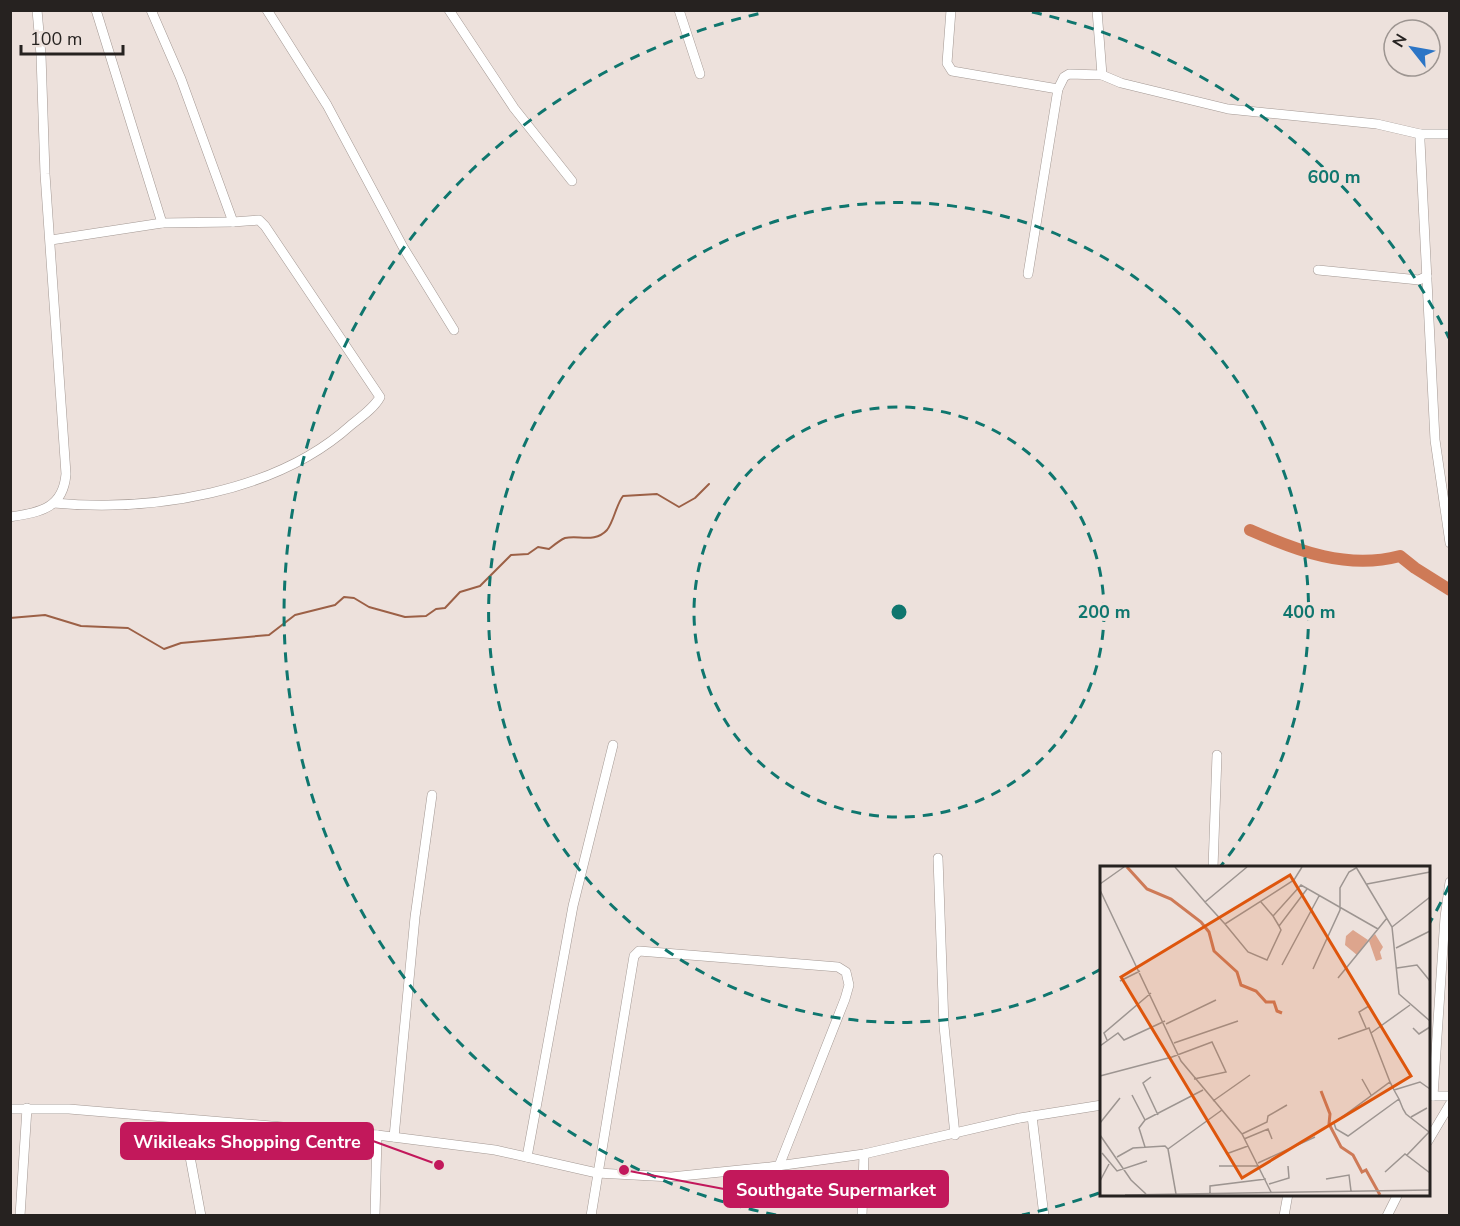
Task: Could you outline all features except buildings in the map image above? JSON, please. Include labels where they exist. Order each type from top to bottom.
[{"type":"street","points":[[10,517],[38,511],[54,503],[65,488],[66,474],[43,153],[41,55],[37,10]]},
{"type":"street","points":[[96,10],[162,223]]},
{"type":"street","points":[[151,10],[185,89],[233,222]]},
{"type":"street","points":[[267,10],[327,105],[403,247],[454,330]]},
{"type":"street","points":[[448,10],[514,108],[572,181]]},
{"type":"street","points":[[680,10],[700,74]]},
{"type":"street","points":[[951,10],[947,63],[952,71],[1058,89]]},
{"type":"street","points":[[1097,10],[1102,75]]},
{"type":"street","points":[[1028,274],[1058,89],[1064,77],[1069,74],[1102,75],[1121,83],[1228,108],[1377,124],[1420,134],[1449,134]]},
{"type":"street","points":[[1420,134],[1435,440],[1449,543]]},
{"type":"street","points":[[51,240],[162,223],[259,220],[265,225],[292,270],[379,393],[377,402],[320,451],[272,474],[229,488],[154,504],[91,506],[54,503]]},
{"type":"street","points":[[1318,270],[1419,280],[1427,276]]},
{"type":"street","points":[[526,1157],[573,906],[613,745]]},
{"type":"street","points":[[1214,866],[1217,755]]},
{"type":"street","points":[[394,1137],[415,917],[432,795]]},
{"type":"street","points":[[939,858],[944,1026],[955,1135]]},
{"type":"street","points":[[1449,882],[1444,917],[1431,1096],[1449,1096]]},
{"type":"street","points":[[591,1215],[634,956],[639,951],[838,967],[848,976],[849,985],[845,999],[779,1166]]},
{"type":"street","points":[[1430,1137],[1449,1104]]},
{"type":"street","points":[[10,1108],[376,1135],[495,1150],[597,1173],[671,1177],[779,1166],[864,1154],[1032,1116],[1100,1106]]},
{"type":"street","points":[[20,1215],[27,1108]]},
{"type":"street","points":[[1032,1116],[1044,1215]]},
{"type":"street","points":[[183,1119],[201,1215]]},
{"type":"street","points":[[375,1215],[376,1135]]},
{"type":"street","points":[[862,1215],[864,1154]]},
{"type":"street","points":[[1284,1215],[1288,1196]]},
{"type":"street","points":[[1387,1215],[1397,1196]]},
{"type":"waterway","points":[[10,618],[45,615],[81,626],[128,628],[164,649],[181,643],[269,635],[295,615],[335,605],[344,597],[354,598],[369,607],[405,617],[426,616],[436,609],[445,608],[460,592],[480,586],[511,555],[528,554],[538,547],[549,549],[565,538],[592,537],[602,534],[607,530],[623,496],[657,494],[679,507],[695,498],[709,484]]},
{"type":"waterway","points":[[1250,530],[1286,545],[1323,556],[1361,561],[1400,556],[1450,590]]},
{"type":"place","name":"Wikileaks Shopping Centre","points":[[439,1165]]},
{"type":"place","name":"Southgate Supermarket","points":[[624,1170]]}]
